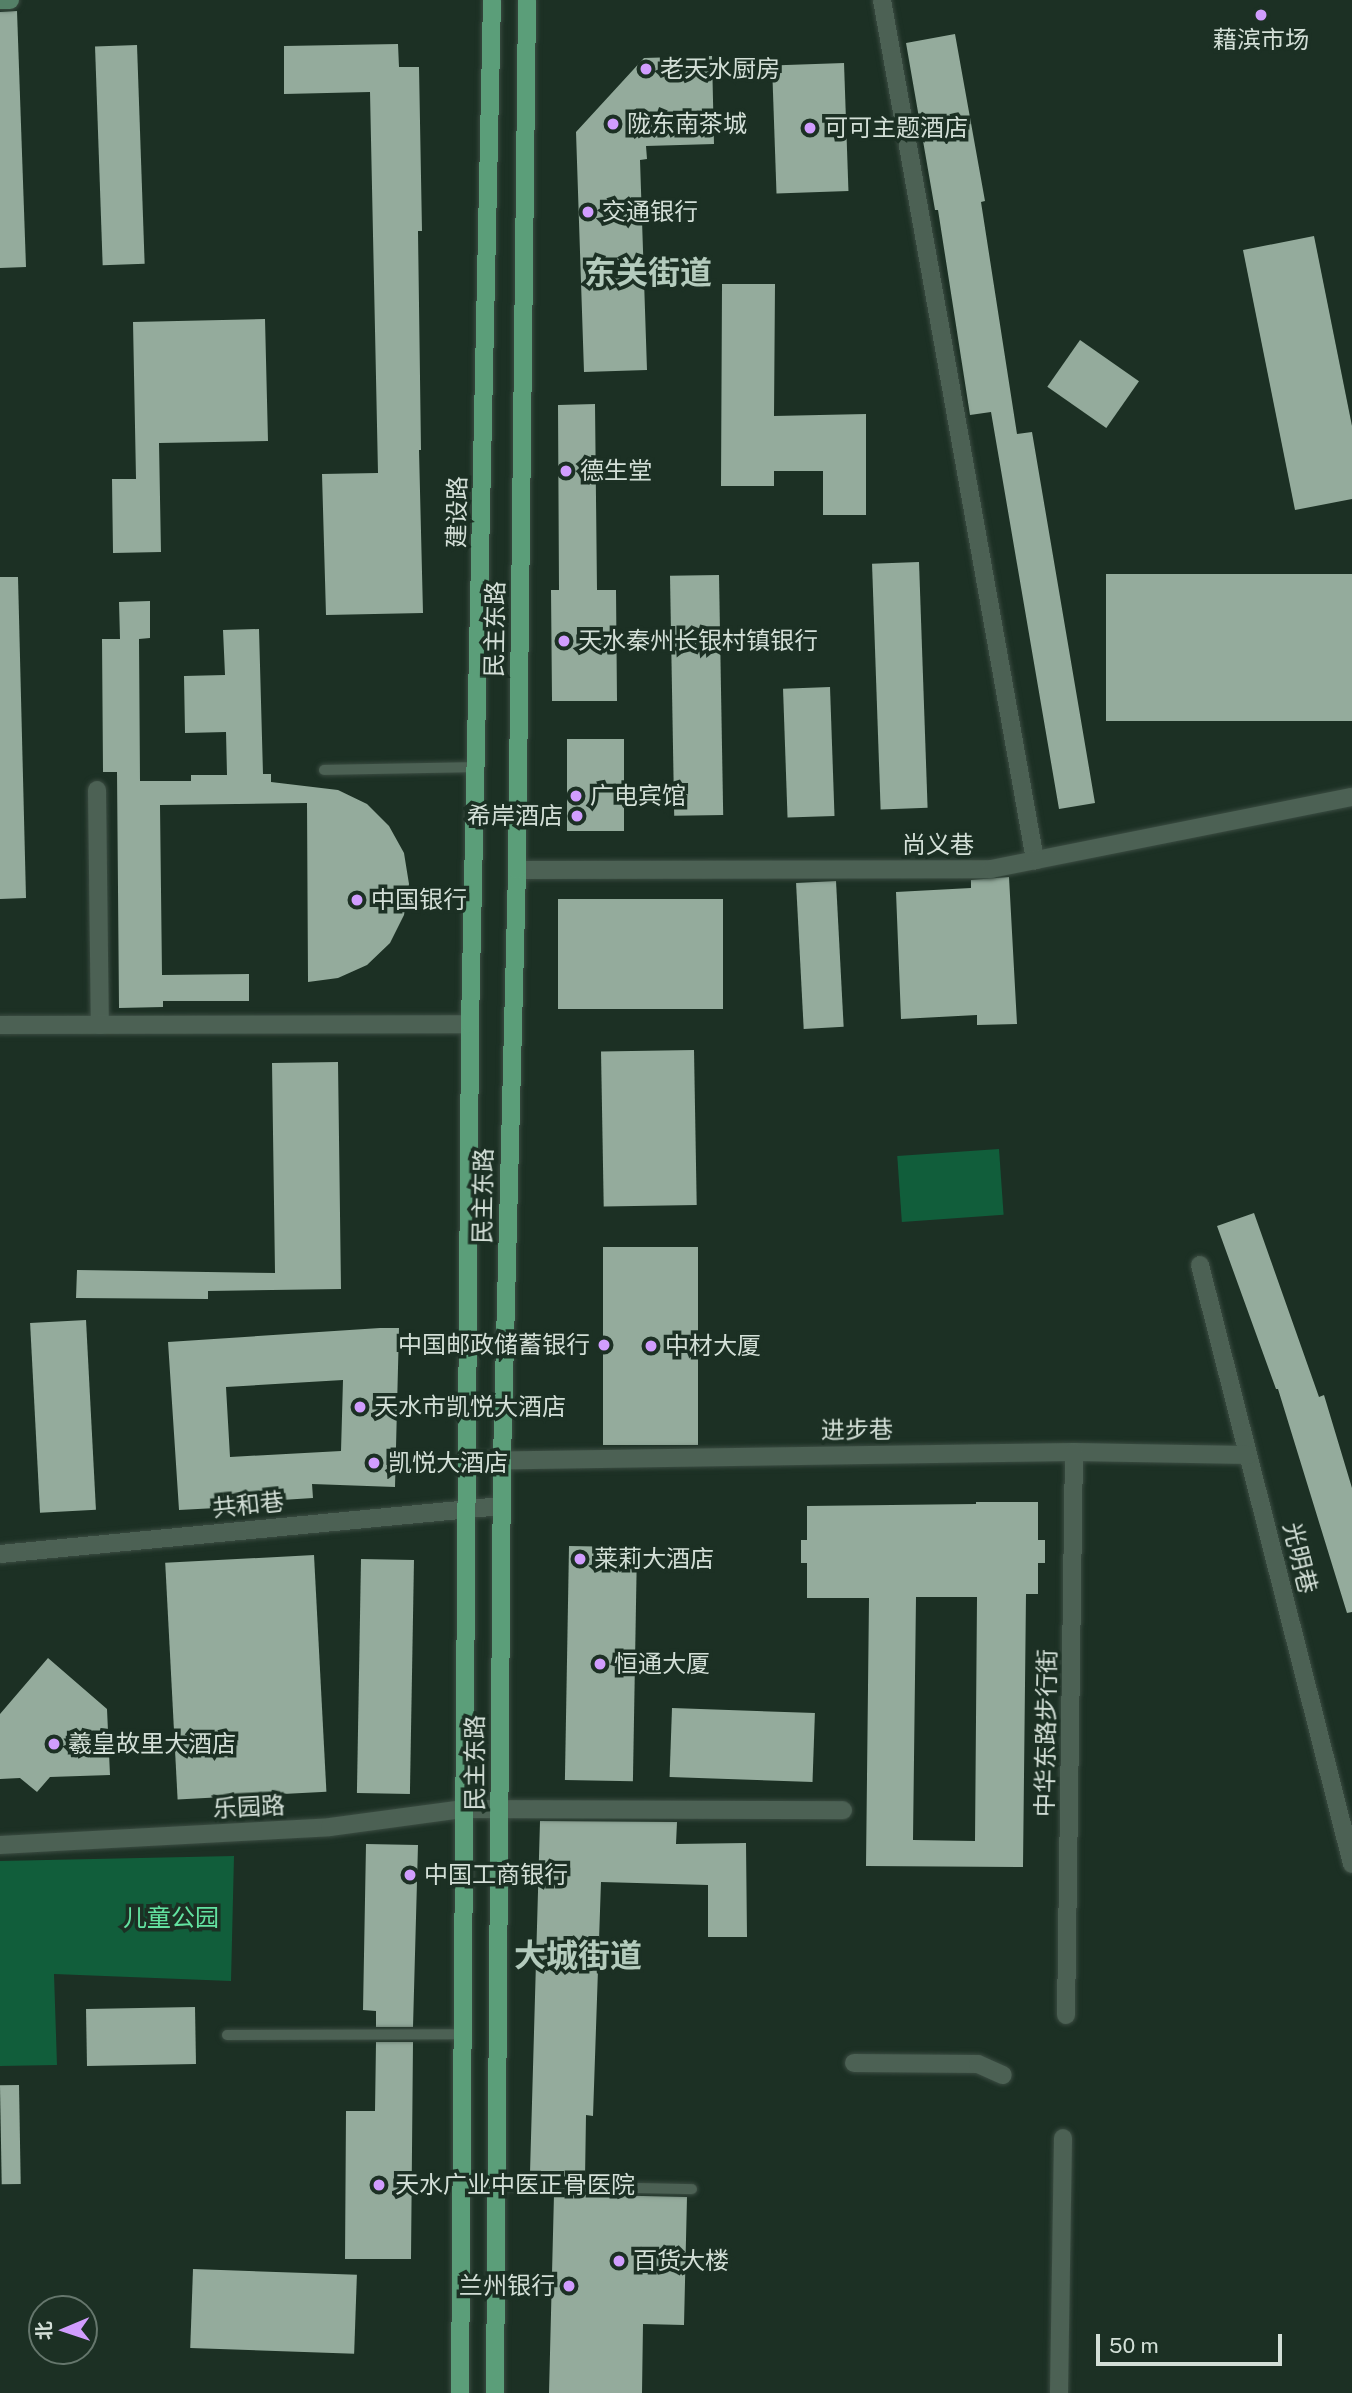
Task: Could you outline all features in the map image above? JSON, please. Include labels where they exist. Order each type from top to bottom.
[{"type":"main road","points":[[0,1],[10,0]]},
{"type":"main road","name":"建设路","points":[[470,1024],[492,0]]},
{"type":"main road","name":"民主东路","points":[[495,2393],[501,1506],[517,870],[527,0]]},
{"type":"main road","name":"民主东路","points":[[460,2393],[470,1024]]},
{"type":"street","points":[[881,0],[1035,860]]},
{"type":"street","points":[[97,790],[100,1025]]},
{"type":"street","name":"尚义巷","points":[[517,870],[992,869],[1352,797]]},
{"type":"street","points":[[0,1025],[470,1024]]},
{"type":"street","name":"光明巷","points":[[1200,1265],[1352,1864]]},
{"type":"street","name":"进步巷","points":[[467,1461],[502,1458],[1074,1452],[1248,1455]]},
{"type":"street","name":"中华东路步行街","points":[[1066,2015],[1074,1452]]},
{"type":"street","name":"共和巷","points":[[0,1554],[501,1506]]},
{"type":"street","name":"乐园路","points":[[0,1845],[330,1827],[464,1809],[843,1810]]},
{"type":"street","points":[[854,2063],[978,2064],[1003,2075]]},
{"type":"street","points":[[1059,2393],[1063,2138]]},
{"type":"lane","points":[[324,770],[476,767]]},
{"type":"lane","points":[[227,2035],[463,2034]]},
{"type":"lane","points":[[496,2185],[692,2189]]},
{"type":"green space","points":[[999,1149],[1004,1215],[902,1222],[897,1156]]},
{"type":"green space","name":"儿童公园","points":[[234,1856],[231,1981],[54,1974],[57,2065],[0,2066],[0,1861]]},
{"type":"building","points":[[17,11],[26,267],[0,268],[0,12]]},
{"type":"building","points":[[955,34],[985,201],[981,202],[1017,434],[1032,432],[1095,803],[1059,809],[991,412],[970,415],[938,210],[935,210],[906,43]]},
{"type":"building","points":[[398,44],[399,67],[419,67],[422,231],[418,231],[419,450],[423,613],[326,615],[322,474],[378,473],[370,92],[284,94],[284,46]]},
{"type":"building","points":[[137,45],[145,264],[103,265],[95,46]]},
{"type":"building","points":[[712,56],[714,144],[646,146],[647,159],[640,160],[647,370],[584,372],[576,132],[644,58]]},
{"type":"building","name":"可可主题酒店","points":[[844,63],[848,191],[777,193],[772,66]]},
{"type":"building","points":[[1314,236],[1352,426],[1352,499],[1295,510],[1243,250]]},
{"type":"building","points":[[722,284],[775,284],[774,416],[866,414],[866,515],[823,515],[823,471],[774,471],[774,486],[721,486]]},
{"type":"building","points":[[265,319],[268,441],[159,443],[161,552],[113,553],[112,479],[136,479],[133,322]]},
{"type":"building","points":[[1080,340],[1139,381],[1106,428],[1047,387]]},
{"type":"building","points":[[595,404],[597,590],[616,590],[617,701],[552,701],[551,590],[559,590],[558,405]]},
{"type":"building","points":[[919,562],[928,808],[881,809],[872,564]]},
{"type":"building","points":[[1106,574],[1352,574],[1352,721],[1106,721]]},
{"type":"building","points":[[719,575],[723,815],[674,816],[670,576]]},
{"type":"building","points":[[0,577],[18,577],[26,898],[0,899]]},
{"type":"building","points":[[150,601],[150,638],[139,639],[140,781],[191,781],[191,775],[227,775],[226,732],[185,733],[184,676],[225,675],[223,630],[259,629],[263,774],[271,774],[271,782],[338,790],[367,804],[389,826],[404,853],[409,884],[404,915],[390,943],[367,965],[338,978],[308,982],[307,803],[160,805],[162,975],[249,974],[249,1001],[163,1001],[163,1007],[119,1008],[117,772],[103,772],[102,639],[120,639],[119,602]]},
{"type":"building","points":[[830,687],[835,816],[788,818],[783,689]]},
{"type":"building","points":[[567,739],[624,739],[624,831],[567,831]]},
{"type":"building","points":[[1009,877],[1017,1024],[977,1025],[977,1015],[901,1019],[896,892],[971,888],[971,880]]},
{"type":"building","points":[[836,881],[844,1027],[804,1029],[796,883]]},
{"type":"building","points":[[558,899],[723,899],[723,1009],[558,1009]]},
{"type":"building","points":[[694,1050],[697,1205],[604,1207],[601,1052]]},
{"type":"building","points":[[338,1062],[341,1289],[208,1291],[208,1299],[76,1298],[77,1270],[275,1273],[272,1063]]},
{"type":"building","points":[[1254,1213],[1319,1397],[1324,1395],[1352,1488],[1352,1612],[1347,1613],[1278,1389],[1217,1226]]},
{"type":"building","name":"中材大厦","points":[[603,1247],[698,1247],[698,1445],[603,1445]]},
{"type":"building","points":[[86,1320],[96,1510],[40,1513],[30,1323]]},
{"type":"building","points":[[399,1328],[395,1487],[312,1484],[313,1498],[179,1510],[168,1342]],"holes":[[[343,1380],[341,1451],[230,1457],[226,1387]]]},
{"type":"building","points":[[1038,1502],[1038,1540],[1045,1540],[1045,1563],[1038,1563],[1038,1594],[1026,1594],[1023,1867],[866,1866],[869,1598],[807,1598],[807,1563],[801,1563],[801,1540],[807,1540],[807,1506]],"holes":[[[916,1597],[977,1597],[975,1841],[913,1840]]]},
{"type":"building","name":"恒通大厦","points":[[569,1546],[637,1547],[633,1781],[565,1780]]},
{"type":"building","points":[[314,1555],[326,1792],[178,1799],[165,1563]]},
{"type":"building","points":[[361,1559],[414,1560],[410,1794],[357,1793]]},
{"type":"building","name":"羲皇故里大酒店","points":[[48,1658],[107,1709],[110,1775],[50,1777],[37,1792],[20,1778],[0,1779],[0,1714]]},
{"type":"building","points":[[672,1708],[815,1713],[813,1782],[670,1777]]},
{"type":"building","points":[[540,1821],[677,1822],[676,1844],[746,1843],[747,1937],[708,1937],[708,1885],[601,1882],[593,2116],[586,2115],[585,2179],[554,2179],[554,2173],[530,2173]]},
{"type":"building","points":[[366,1844],[418,1845],[413,2027],[376,2027],[376,2011],[363,2010]]},
{"type":"building","points":[[195,2007],[196,2064],[87,2066],[86,2009]]},
{"type":"building","name":"天水广业中医正骨医院","points":[[376,2042],[413,2042],[411,2259],[345,2259],[346,2111],[375,2111]]},
{"type":"building","points":[[0,2085],[19,2085],[21,2184],[2,2184]]},
{"type":"building","name":"百货大楼","points":[[554,2194],[687,2197],[684,2325],[643,2324],[642,2393],[549,2393]]},
{"type":"building","points":[[193,2269],[357,2275],[354,2354],[190,2348]]},
{"type":"place","name":"藉滨市场","points":[[1261,15]]},
{"type":"place","name":"老天水厨房","points":[[646,69]]},
{"type":"place","name":"陇东南茶城","points":[[613,124]]},
{"type":"place","name":"可可主题酒店","points":[[810,128]]},
{"type":"place","name":"交通银行","points":[[588,212]]},
{"type":"place","name":"德生堂","points":[[566,471]]},
{"type":"place","name":"天水秦州长银村镇银行","points":[[564,641]]},
{"type":"place","name":"广电宾馆","points":[[576,796]]},
{"type":"place","name":"希岸酒店","points":[[577,816]]},
{"type":"place","name":"中国银行","points":[[357,900]]},
{"type":"place","name":"中国邮政储蓄银行","points":[[604,1345]]},
{"type":"place","name":"中材大厦","points":[[651,1346]]},
{"type":"place","name":"天水市凯悦大酒店","points":[[360,1407]]},
{"type":"place","name":"凯悦大酒店","points":[[374,1463]]},
{"type":"place","name":"莱莉大酒店","points":[[580,1559]]},
{"type":"place","name":"恒通大厦","points":[[600,1664]]},
{"type":"place","name":"羲皇故里大酒店","points":[[54,1744]]},
{"type":"place","name":"中国工商银行","points":[[410,1875]]},
{"type":"place","name":"天水广业中医正骨医院","points":[[379,2185]]},
{"type":"place","name":"百货大楼","points":[[619,2261]]},
{"type":"place","name":"兰州银行","points":[[569,2286]]},
{"type":"district","name":"东关街道","points":[[648,273]]},
{"type":"district","name":"大城街道","points":[[578,1956]]}]
